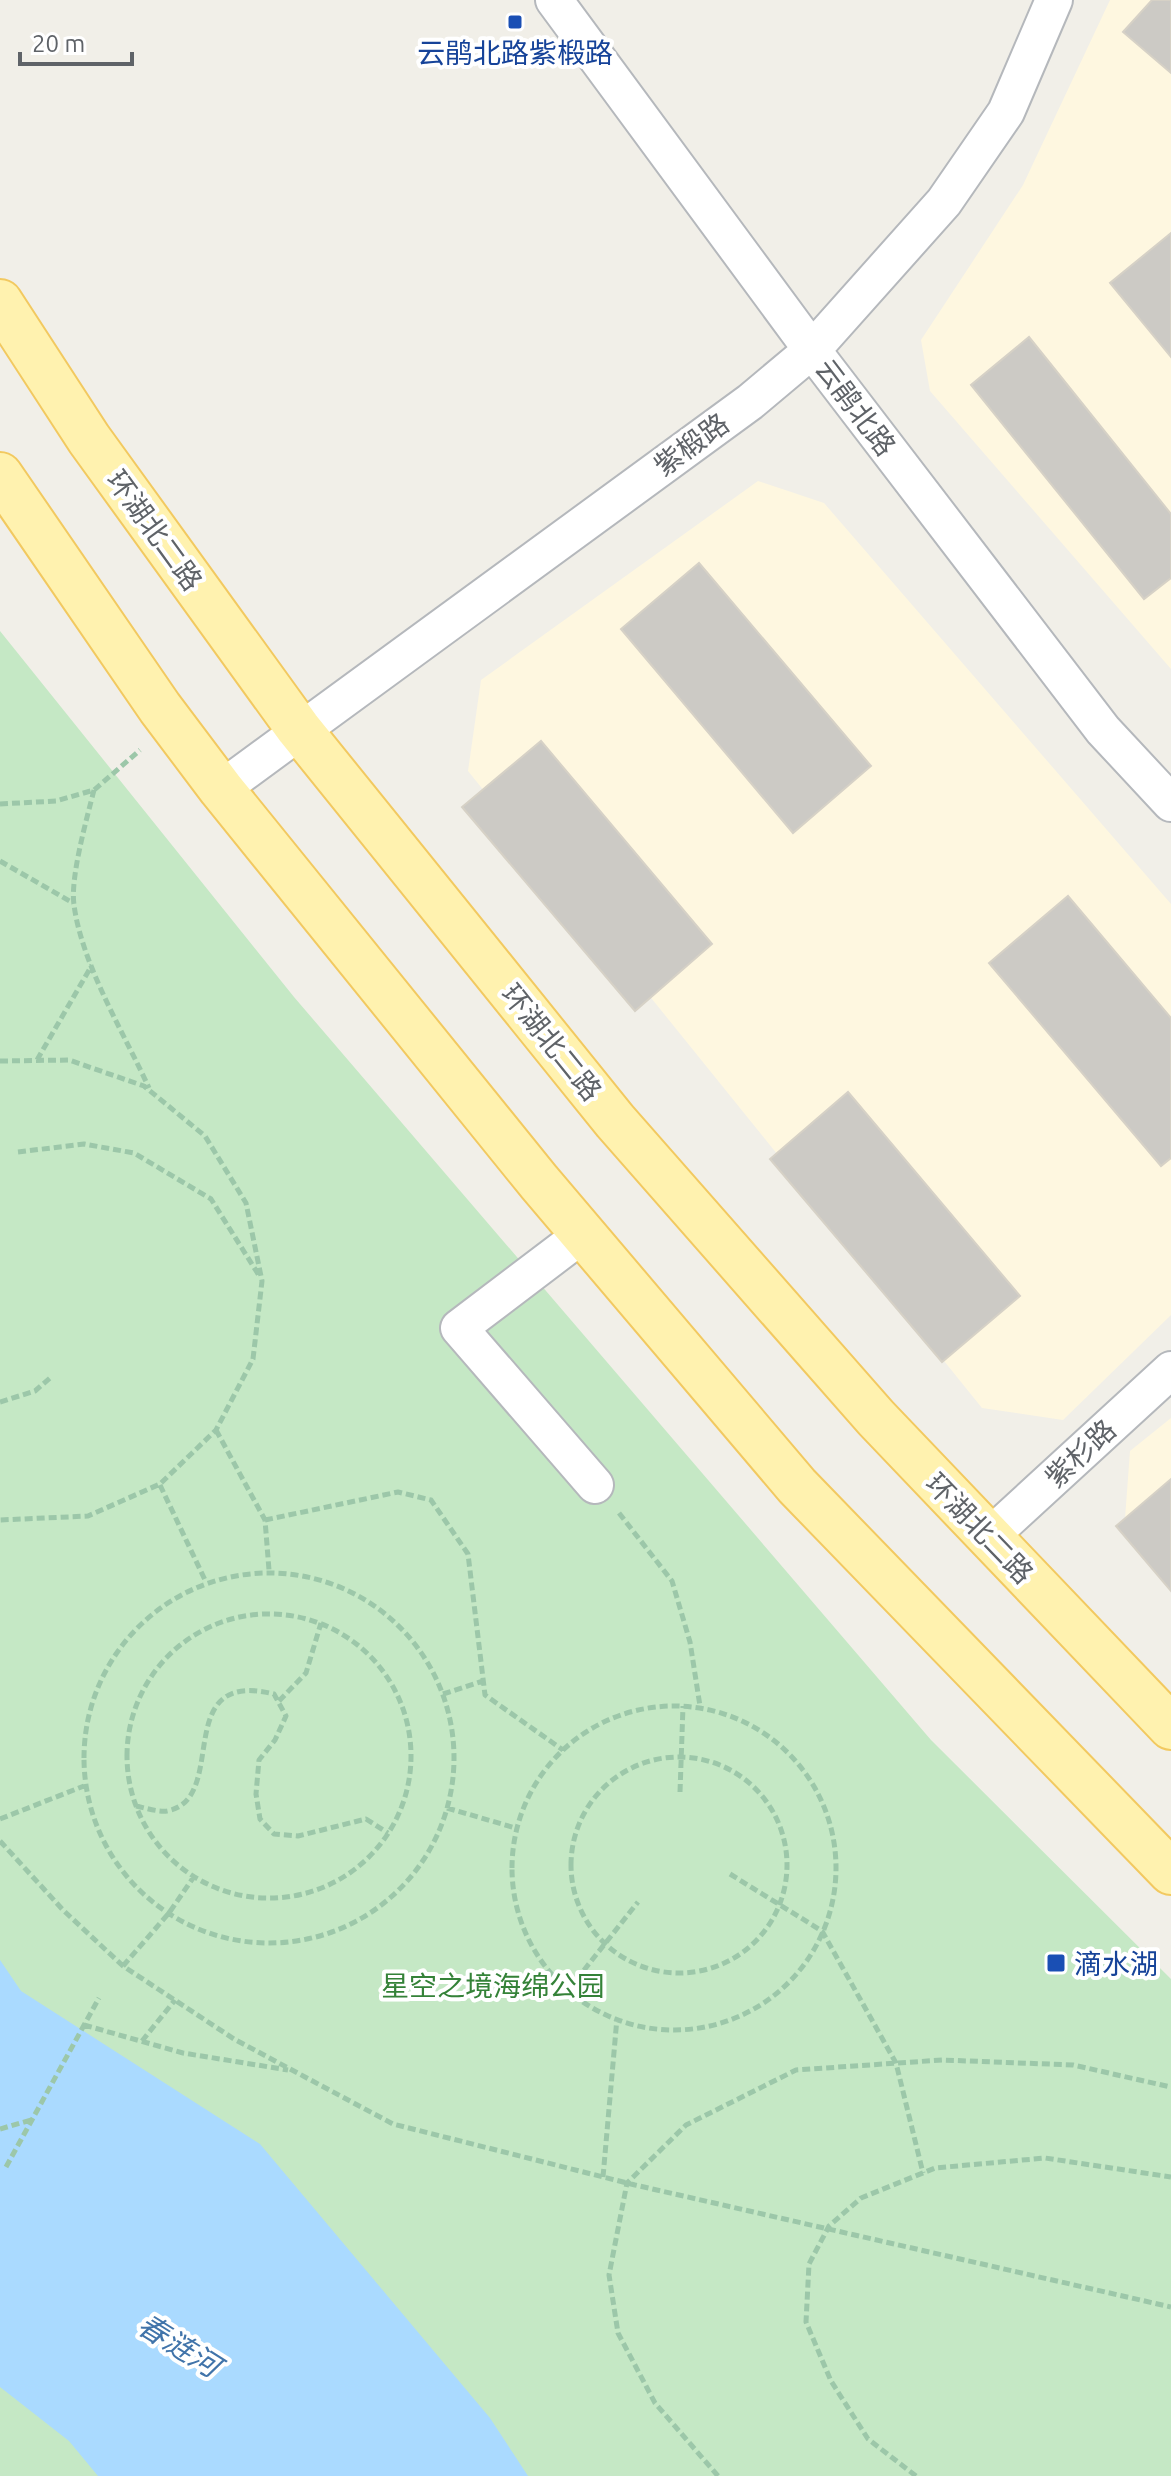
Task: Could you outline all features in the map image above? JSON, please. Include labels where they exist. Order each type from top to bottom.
[{"type":"main road","name":"环湖北二路","points":[[0,302],[89,439],[298,728],[615,1121],[876,1418],[1171,1727]]},
{"type":"main road","points":[[0,475],[171,723],[221,789],[583,1234],[797,1486],[1171,1872]]},
{"type":"street","name":"云鹃北路","points":[[554,0],[812,350],[1103,730],[1171,803]]},
{"type":"street","name":"紫椴路","points":[[221,789],[298,728],[750,402],[812,350],[944,202],[980,151],[1006,112],[1054,0]]},
{"type":"street","points":[[583,1234],[459,1328],[595,1485]]},
{"type":"street","name":"紫杉路","points":[[989,1537],[1171,1370]]},
{"type":"path","points":[[0,804],[56,801],[94,790],[171,723]]},
{"type":"path","points":[[94,790],[83,832],[73,903],[93,964],[151,1093]]},
{"type":"path","points":[[0,861],[73,903]]},
{"type":"path","points":[[37,1060],[93,964]]},
{"type":"path","points":[[0,1061],[69,1060],[144,1086],[205,1136],[246,1203],[262,1281],[253,1359],[216,1430],[160,1484],[88,1516],[0,1520]]},
{"type":"path","points":[[18,1152],[84,1144],[134,1153],[211,1199],[262,1281]]},
{"type":"path","points":[[0,1402],[35,1391],[50,1378]]},
{"type":"path","points":[[216,1430],[265,1520],[269,1570]]},
{"type":"path","points":[[160,1484],[206,1582]]},
{"type":"path","points":[[595,1485],[672,1581],[690,1642],[700,1706]]},
{"type":"path","points":[[265,1520],[398,1492],[431,1500],[468,1554],[485,1695],[563,1750]]},
{"type":"path","points":[[269,1570],[327,1580],[380,1607],[421,1649],[443,1694],[456,1762],[445,1820],[417,1872],[374,1913],[320,1938],[262,1945],[199,1932],[145,1898],[105,1847],[84,1786],[86,1722],[109,1662],[150,1613],[206,1582],[269,1570]]},
{"type":"path","points":[[275,1613],[321,1623],[362,1647],[392,1684],[409,1728],[410,1776],[397,1822],[368,1860],[329,1887],[283,1899],[236,1896],[193,1878],[158,1847],[135,1806],[127,1760],[133,1714],[153,1672],[187,1639],[229,1619],[275,1613]]},
{"type":"path","points":[[279,1701],[306,1673],[321,1623]]},
{"type":"path","points":[[443,1694],[483,1681]]},
{"type":"path","points":[[135,1806],[167,1811],[196,1786],[209,1721],[216,1705],[235,1690],[254,1689],[274,1694],[286,1716],[275,1740],[259,1760],[256,1794],[260,1819],[274,1834],[298,1836],[366,1819],[388,1833]]},
{"type":"path","points":[[680,1792],[683,1706]]},
{"type":"path","points":[[700,1706],[749,1723],[791,1754],[822,1798],[836,1849],[833,1902],[814,1951],[780,1991],[735,2019],[684,2031],[632,2025],[582,2002],[543,1964],[518,1915],[512,1861],[523,1807],[551,1760],[594,1725],[645,1707],[700,1706]]},
{"type":"path","points":[[694,1757],[728,1768],[756,1789],[777,1818],[787,1853],[785,1888],[779,1901],[772,1921],[749,1948],[718,1967],[684,1974],[648,1969],[616,1953],[590,1928],[575,1895],[571,1860],[578,1825],[597,1794],[624,1771],[658,1758],[694,1757]]},
{"type":"path","points":[[0,1819],[84,1786]]},
{"type":"path","points":[[447,1808],[519,1829]]},
{"type":"path","points":[[0,1841],[63,1910],[123,1966],[293,2071],[393,2124],[627,2183],[829,2226],[1171,2307]]},
{"type":"path","points":[[730,1874],[779,1901],[822,1931],[896,2063],[923,2173]]},
{"type":"path","points":[[123,1966],[169,1913],[193,1878]]},
{"type":"path","points":[[569,1989],[638,1902]]},
{"type":"path","points":[[6,2167],[99,1998]]},
{"type":"path","points":[[142,2041],[175,2000]]},
{"type":"path","points":[[603,2177],[617,2018]]},
{"type":"path","points":[[84,2025],[183,2053],[293,2071]]},
{"type":"path","points":[[718,2476],[655,2403],[618,2333],[609,2275],[627,2183],[686,2125],[796,2070],[942,2060],[1073,2065],[1171,2087]]},
{"type":"path","points":[[0,2129],[32,2120]]},
{"type":"path","points":[[916,2476],[868,2439],[831,2381],[806,2322],[809,2264],[829,2226],[861,2198],[935,2168],[1045,2158],[1171,2177]]},
{"type":"shaded area","points":[[1110,0],[1171,0],[1171,669],[930,391],[921,340],[1023,185]]},
{"type":"shaded area","points":[[758,481],[824,503],[1171,904],[1171,1315],[1063,1420],[982,1408],[468,771],[481,680]]},
{"type":"shaded area","points":[[1171,1418],[1171,1579],[1124,1532],[1130,1451]]},
{"type":"green space","name":"星空之境海绵公园","points":[[0,631],[294,997],[931,1740],[1171,1979],[1171,2476],[0,2476]]},
{"type":"water","name":"春涟河","points":[[0,1960],[21,1991],[260,2144],[490,2418],[528,2476],[98,2476],[69,2441],[0,2387]]},
{"type":"building","points":[[1152,0],[1171,0],[1171,73],[1123,32]]},
{"type":"building","points":[[1171,233],[1171,357],[1110,283]]},
{"type":"building","points":[[1029,337],[1171,514],[1171,578],[1144,599],[971,385]]},
{"type":"building","points":[[699,563],[871,766],[793,833],[621,629]]},
{"type":"building","points":[[541,741],[712,944],[635,1011],[462,807]]},
{"type":"building","points":[[1068,896],[1171,1018],[1171,1158],[1161,1166],[989,963]]},
{"type":"building","points":[[848,1092],[1020,1296],[942,1362],[770,1159]]},
{"type":"building","points":[[1171,1479],[1171,1591],[1116,1526]]},
{"type":"place","name":"云鹃北路紫椴路","points":[[515,22]]},
{"type":"place","name":"滴水湖","points":[[1056,1963]]}]
